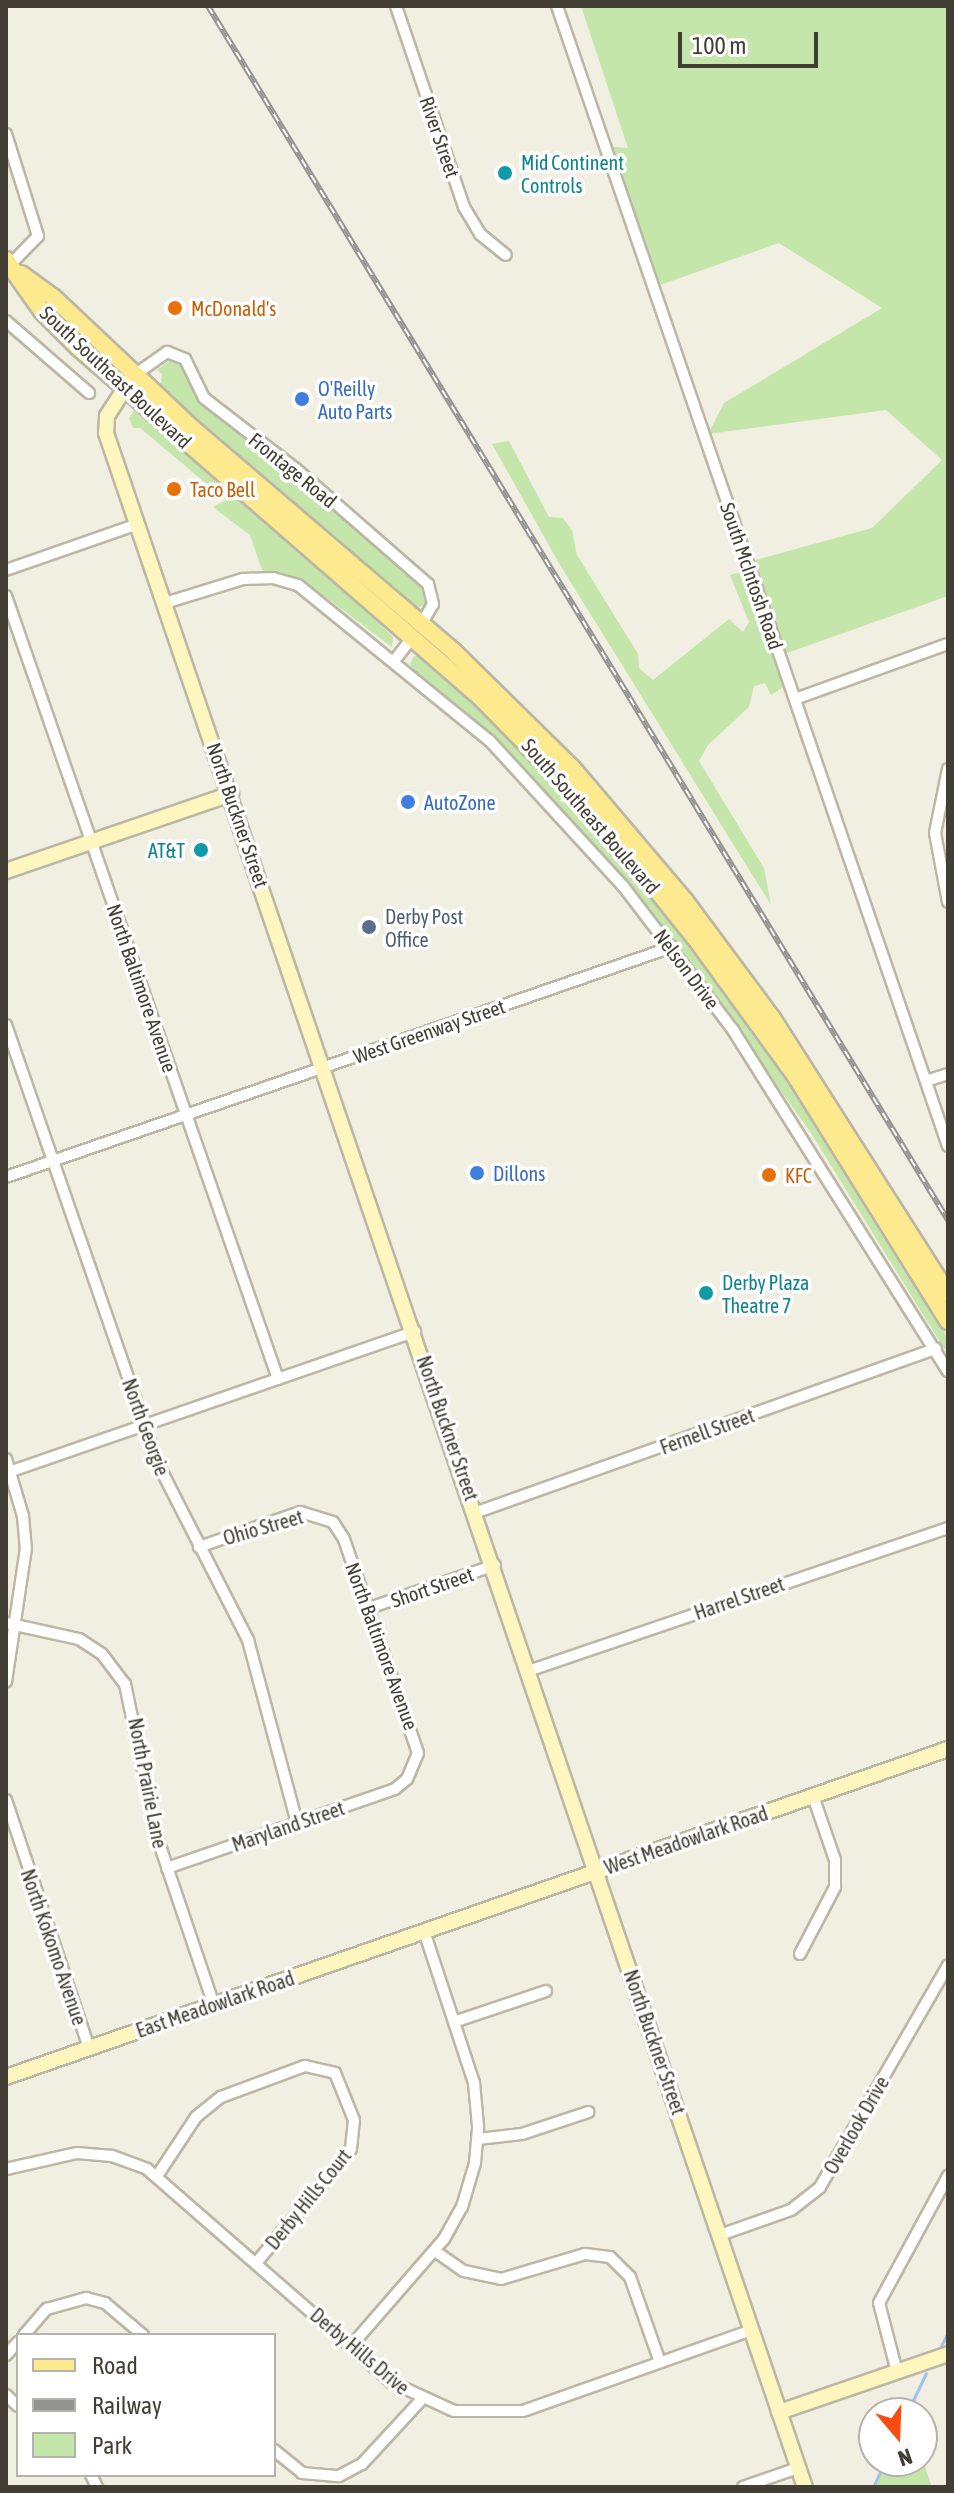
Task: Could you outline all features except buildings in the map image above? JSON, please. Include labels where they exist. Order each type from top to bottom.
[{"type":"main road","name":"South Southeast Boulevard","points":[[7,265],[42,311],[422,623],[468,665],[600,800],[714,939],[827,1099],[948,1294]]},
{"type":"main road","name":"South Southeast Boulevard","points":[[128,382],[559,775],[699,943],[795,1075],[948,1321]]},
{"type":"main road","name":"North Buckner Street","points":[[128,382],[105,420],[106,433],[531,1670],[805,2487]]},
{"type":"main road","points":[[361,594],[375,596],[405,620],[422,623]]},
{"type":"main road","points":[[412,638],[426,638],[451,661],[468,665]]},
{"type":"main road","points":[[6,871],[231,794]]},
{"type":"main road","name":"West Meadowlark Road","points":[[424,1931],[948,1749]]},
{"type":"main road","name":"East Meadowlark Road","points":[[6,2077],[424,1931]]},
{"type":"main road","points":[[779,2412],[948,2354]]},
{"type":"street","name":"River Street","points":[[396,6],[464,207],[480,234],[506,255]]},
{"type":"street","name":"South McIntosh Road","points":[[557,6],[948,1146]]},
{"type":"street","points":[[6,134],[38,236],[7,265]]},
{"type":"street","points":[[6,321],[89,393]]},
{"type":"street","name":"Frontage Road","points":[[128,382],[167,352],[185,359],[204,398],[428,584],[433,604],[422,623]]},
{"type":"street","points":[[6,570],[138,524]]},
{"type":"street","name":"Nelson Drive","points":[[165,603],[230,582],[273,578],[312,592],[517,769],[672,947],[767,1078],[948,1371]]},
{"type":"street","name":"North Baltimore Avenue","points":[[6,596],[278,1379]]},
{"type":"street","points":[[394,661],[412,638]]},
{"type":"street","points":[[795,699],[948,644]]},
{"type":"street","points":[[948,769],[935,833],[948,902]]},
{"type":"street","name":"West Greenway Street","points":[[6,1177],[672,947]]},
{"type":"street","name":"North Georgie","points":[[6,1025],[169,1490],[248,1642],[297,1823]]},
{"type":"street","points":[[926,1081],[948,1074]]},
{"type":"street","points":[[8,1472],[415,1331]]},
{"type":"street","name":"Fernell Street","points":[[477,1512],[936,1349]]},
{"type":"street","points":[[6,1459],[26,1548],[11,1624],[6,1682]]},
{"type":"street","name":"Ohio Street","points":[[199,1547],[300,1512],[326,1518]]},
{"type":"street","name":"North Baltimore Avenue","points":[[326,1518],[344,1539],[417,1746],[407,1779]]},
{"type":"street","name":"Harrel Street","points":[[531,1670],[948,1528]]},
{"type":"street","name":"Short Street","points":[[369,1608],[495,1565]]},
{"type":"street","name":"North Prairie Lane","points":[[11,1624],[79,1639],[121,1677],[134,1710],[149,1806],[214,2005]]},
{"type":"street","name":"Maryland Street","points":[[167,1868],[395,1789],[407,1779]]},
{"type":"street","points":[[800,1954],[835,1887],[835,1860],[813,1796]]},
{"type":"street","name":"North Kokomo Avenue","points":[[6,1800],[89,2048]]},
{"type":"street","points":[[351,2346],[435,2251],[462,2207],[478,2139],[474,2083],[424,1931]]},
{"type":"street","name":"Overlook Drive","points":[[720,2235],[791,2210],[820,2187],[948,1965]]},
{"type":"street","points":[[454,2022],[546,1991]]},
{"type":"street","name":"Derby Hills Court","points":[[157,2176],[196,2117],[221,2097],[305,2066],[335,2073],[354,2120],[351,2149],[256,2263]]},
{"type":"street","points":[[478,2139],[522,2134],[588,2112]]},
{"type":"street","name":"Derby Hills Drive","points":[[6,2169],[44,2157],[88,2154],[130,2161],[157,2176],[351,2346],[421,2400],[465,2413],[509,2413],[752,2330]]},
{"type":"street","points":[[897,2372],[879,2303],[948,2176]]},
{"type":"street","points":[[435,2251],[464,2271],[501,2279],[585,2254],[610,2257],[630,2277],[660,2362]]},
{"type":"street","points":[[26,2333],[56,2304],[86,2298],[105,2303],[141,2333]]},
{"type":"street","points":[[276,2452],[302,2473],[339,2476],[362,2464],[421,2400]]},
{"type":"street","points":[[743,2487],[798,2468]]},
{"type":"green space","points":[[581,6],[948,6],[948,596],[784,654],[752,561],[872,528],[942,460],[886,410],[708,434],[724,403],[882,308],[779,243],[657,286],[604,146],[628,148]]},
{"type":"green space","points":[[171,360],[182,367],[200,402],[213,415],[282,465],[414,577],[426,592],[426,606],[413,607],[160,390],[162,374],[157,370]]},
{"type":"green space","points":[[134,410],[319,567],[393,637],[392,647],[304,581],[262,570],[250,535],[213,507],[226,500],[140,428],[133,428],[129,418]]},
{"type":"green space","points":[[509,441],[549,517],[563,518],[572,530],[577,555],[638,654],[639,668],[653,680],[729,619],[743,632],[749,622],[730,575],[745,571],[783,687],[771,695],[765,683],[754,686],[749,707],[708,745],[699,761],[764,868],[771,905],[560,565],[492,444]]},
{"type":"green space","points":[[414,656],[422,656],[521,746],[566,794],[559,801],[572,803],[698,950],[837,1155],[948,1338],[948,1355],[811,1133],[669,934],[517,760],[413,670],[410,664]]},
{"type":"green space","points":[[878,2477],[929,2477],[932,2487],[873,2487]]},
{"type":"waterway","points":[[941,2346],[948,2332]]},
{"type":"waterway","points":[[915,2397],[926,2373]]},
{"type":"waterway","points":[[873,2487],[878,2477]]},
{"type":"railway","points":[[208,6],[948,1220]]},
{"type":"place","name":"Mid Continent Controls","points":[[505,173]]},
{"type":"place","name":"McDonald's","points":[[175,308]]},
{"type":"place","name":"O'Reilly Auto Parts","points":[[302,399]]},
{"type":"place","name":"Taco Bell","points":[[174,489]]},
{"type":"place","name":"AutoZone","points":[[408,802]]},
{"type":"place","name":"AT&T","points":[[201,850]]},
{"type":"place","name":"Derby Post Office","points":[[369,927]]},
{"type":"place","name":"Dillons","points":[[477,1173]]},
{"type":"place","name":"KFC","points":[[769,1175]]},
{"type":"place","name":"Derby Plaza Theatre 7","points":[[706,1293]]}]
